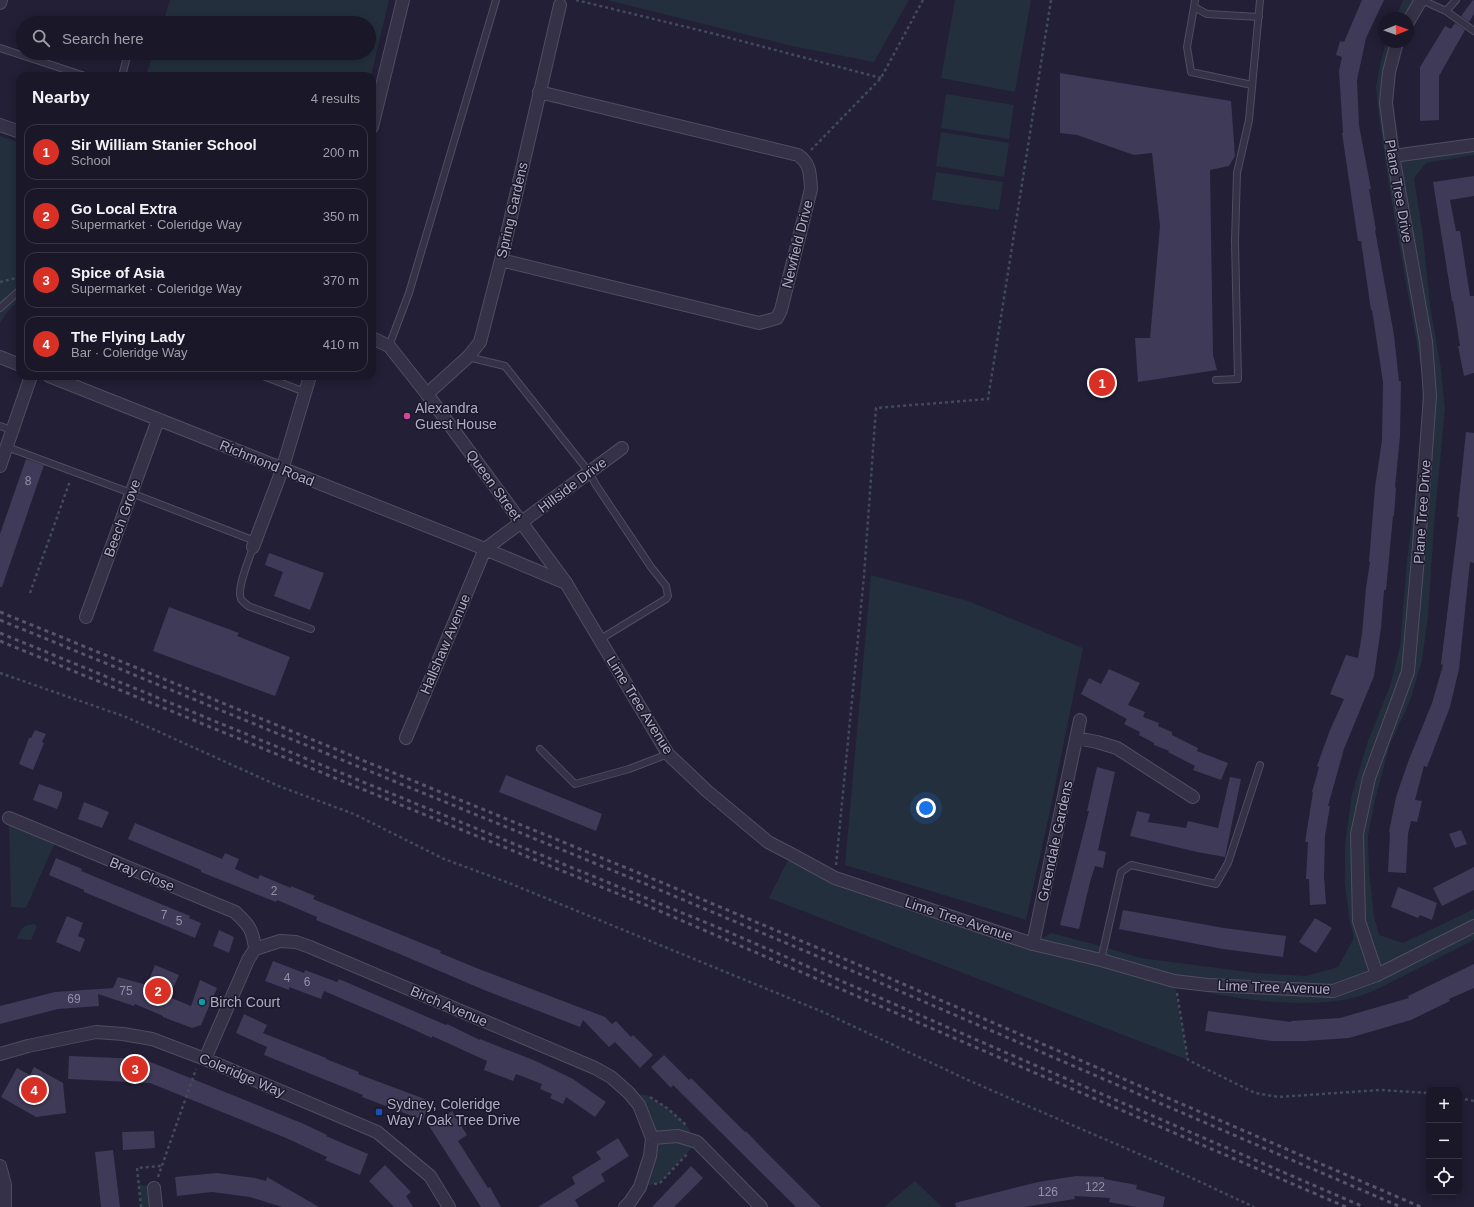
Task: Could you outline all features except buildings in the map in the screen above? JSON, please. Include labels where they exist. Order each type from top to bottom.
[{"type":"street","points":[[376,111],[403,0]]},
{"type":"street","points":[[1414,12],[1421,0]]},
{"type":"street","name":"Spring Gardens","points":[[426,394],[468,357],[480,342],[501,260],[560,5]]},
{"type":"street","name":"Plane Tree Drive","points":[[1377,975],[1359,921],[1357,834],[1369,778],[1408,672],[1419,554],[1430,396],[1426,342],[1393,156],[1386,103],[1389,72],[1395,48]]},
{"type":"street","points":[[539,92],[798,155],[803,159]]},
{"type":"street","points":[[0,125],[16,131]]},
{"type":"street","points":[[1393,156],[1474,145]]},
{"type":"street","name":"Newfield Drive","points":[[501,260],[759,324],[776,318],[781,310],[811,189],[810,171],[803,159]]},
{"type":"street","name":"Queen Street","points":[[376,340],[389,346],[566,583]]},
{"type":"street","points":[[0,356],[16,362]]},
{"type":"street","points":[[0,466],[31,380]]},
{"type":"street","name":"Richmond Road","points":[[59,380],[282,470],[485,549],[566,583]]},
{"type":"street","points":[[254,544],[282,470],[309,380]]},
{"type":"street","name":"Beech Grove","points":[[86,617],[158,420]]},
{"type":"street","name":"Hillside Drive","points":[[522,523],[622,448]]},
{"type":"street","points":[[485,549],[522,523]]},
{"type":"street","name":"Hallshaw Avenue","points":[[406,738],[485,549]]},
{"type":"street","name":"Lime Tree Avenue","points":[[566,583],[668,754],[707,791],[768,842],[835,878],[1033,944],[1101,960],[1174,981],[1225,986],[1333,991],[1377,975],[1474,926]]},
{"type":"street","name":"Greendale Gardens","points":[[1033,944],[1080,720]]},
{"type":"street","points":[[1077,738],[1117,748],[1193,797]]},
{"type":"street","name":"Bray Close","points":[[8,818],[235,912],[246,922],[253,935],[255,949]]},
{"type":"street","name":"Birch Avenue","points":[[255,949],[280,941],[296,942],[310,947],[595,1068],[612,1077],[639,1105],[652,1138],[650,1156],[640,1188],[625,1207]]},
{"type":"street","points":[[203,1058],[248,960],[255,949]]},
{"type":"street","name":"Coleridge Way","points":[[0,1054],[28,1046],[96,1032],[123,1034],[152,1039],[203,1058],[377,1132],[430,1176],[449,1207]]},
{"type":"street","points":[[652,1138],[678,1136],[697,1142],[761,1207]]},
{"type":"street","points":[[0,1166],[5,1185],[5,1207]]},
{"type":"street","points":[[154,1188],[156,1207]]},
{"type":"lane","points":[[389,346],[409,293],[496,0]]},
{"type":"lane","points":[[1216,380],[1238,379],[1235,241],[1237,173],[1249,120],[1260,0]]},
{"type":"lane","points":[[1421,0],[1446,11],[1474,31]]},
{"type":"lane","points":[[1446,11],[1456,0]]},
{"type":"lane","points":[[1195,3],[1207,14],[1259,17]]},
{"type":"lane","points":[[1195,3],[1187,47],[1191,72],[1252,85]]},
{"type":"lane","points":[[0,48],[16,53]]},
{"type":"lane","points":[[36,60],[73,72]]},
{"type":"lane","points":[[123,72],[126,60]]},
{"type":"lane","points":[[0,308],[16,294]]},
{"type":"lane","points":[[468,357],[505,366],[589,472],[651,568],[666,586],[668,592],[666,599],[599,640]]},
{"type":"lane","points":[[274,380],[305,392]]},
{"type":"lane","points":[[0,426],[12,430]]},
{"type":"lane","points":[[7,447],[131,493],[254,544],[241,585],[241,599],[248,606],[311,629]]},
{"type":"lane","points":[[540,749],[575,784],[629,769],[668,754]]},
{"type":"lane","points":[[1101,960],[1121,872],[1131,866],[1216,884],[1228,863],[1260,765]]},
{"type":"path","points":[[576,0],[715,34],[881,78]]},
{"type":"path","points":[[803,159],[881,78],[922,0]]},
{"type":"path","points":[[835,878],[864,576],[876,408],[988,399],[1051,0]]},
{"type":"path","points":[[0,282],[16,279]]},
{"type":"path","points":[[30,593],[73,472]]},
{"type":"path","points":[[0,673],[126,717],[281,787],[354,814],[444,859],[509,883],[823,1012],[970,1081],[1153,1160],[1254,1207]]},
{"type":"path","points":[[1174,981],[1188,1060],[1255,1093],[1278,1097],[1380,1090],[1426,1093]]},
{"type":"path","points":[[154,1188],[203,1058]]},
{"type":"path","points":[[1462,1099],[1474,1101]]},
{"type":"shaded area","points":[[170,0],[389,0],[376,55],[376,16],[165,16]]},
{"type":"shaded area","points":[[607,0],[909,0],[874,62],[792,46]]},
{"type":"shaded area","points":[[955,0],[1031,0],[1015,92],[941,78]]},
{"type":"shaded area","points":[[1403,0],[1421,0],[1412,12],[1398,12]]},
{"type":"shaded area","points":[[1384,48],[1395,48],[1389,72],[1393,156],[1474,145],[1474,155],[1426,163],[1414,178],[1423,236],[1430,305],[1441,369],[1445,409],[1434,526],[1428,617],[1422,660],[1410,701],[1390,744],[1376,796],[1368,836],[1369,871],[1374,917],[1379,935],[1403,943],[1474,909],[1474,940],[1372,991],[1352,998],[1336,1001],[1300,1003],[1243,999],[1209,993],[1208,985],[1174,981],[1188,1060],[769,898],[791,854],[835,878],[1033,944],[1051,933],[1141,958],[1256,973],[1306,976],[1338,967],[1354,938],[1350,923],[1345,886],[1345,844],[1352,794],[1368,741],[1390,686],[1400,646],[1407,561],[1420,457],[1423,379],[1390,192],[1379,117],[1376,87]]},
{"type":"shaded area","points":[[151,60],[375,60],[372,72],[147,72]]},
{"type":"shaded area","points":[[946,94],[1014,105],[1009,139],[941,128]]},
{"type":"shaded area","points":[[941,132],[1009,143],[1004,177],[936,166]]},
{"type":"shaded area","points":[[0,136],[16,142],[16,303],[0,323]]},
{"type":"shaded area","points":[[936,172],[1003,182],[999,210],[932,200]]},
{"type":"shaded area","points":[[871,575],[968,601],[1083,648],[1026,920],[845,865]]},
{"type":"shaded area","points":[[9,818],[57,838],[26,908],[11,907]]},
{"type":"shaded area","points":[[34,924],[37,926],[31,940],[17,939],[22,928],[27,925]]},
{"type":"shaded area","points":[[629,1093],[647,1095],[667,1108],[684,1122],[697,1142],[660,1183],[640,1187],[652,1138]]},
{"type":"shaded area","points":[[915,1181],[942,1207],[884,1207]]},
{"type":"shaded area","points":[[139,1184],[154,1188],[156,1207],[141,1207]]},
{"type":"railway","points":[[0,612],[651,878],[866,968],[1421,1207]]},
{"type":"railway","points":[[0,620],[648,885],[862,975],[1401,1207]]},
{"type":"railway","points":[[0,633],[724,930],[1364,1207]]},
{"type":"railway","points":[[0,641],[648,906],[1346,1207]]},
{"type":"place","name":"Sir William Stanier School","points":[[1102,383]]},
{"type":"place","name":"Alexandra Guest House","points":[[407,416]]},
{"type":"place","name":"Go Local Extra","points":[[158,991]]},
{"type":"place","name":"Birch Court","points":[[202,1002]]},
{"type":"place","name":"Spice of Asia","points":[[135,1069]]},
{"type":"place","name":"The Flying Lady","points":[[34,1090]]},
{"type":"place","name":"Sydney, Coleridge Way / Oak Tree Drive","points":[[379,1112]]}]
